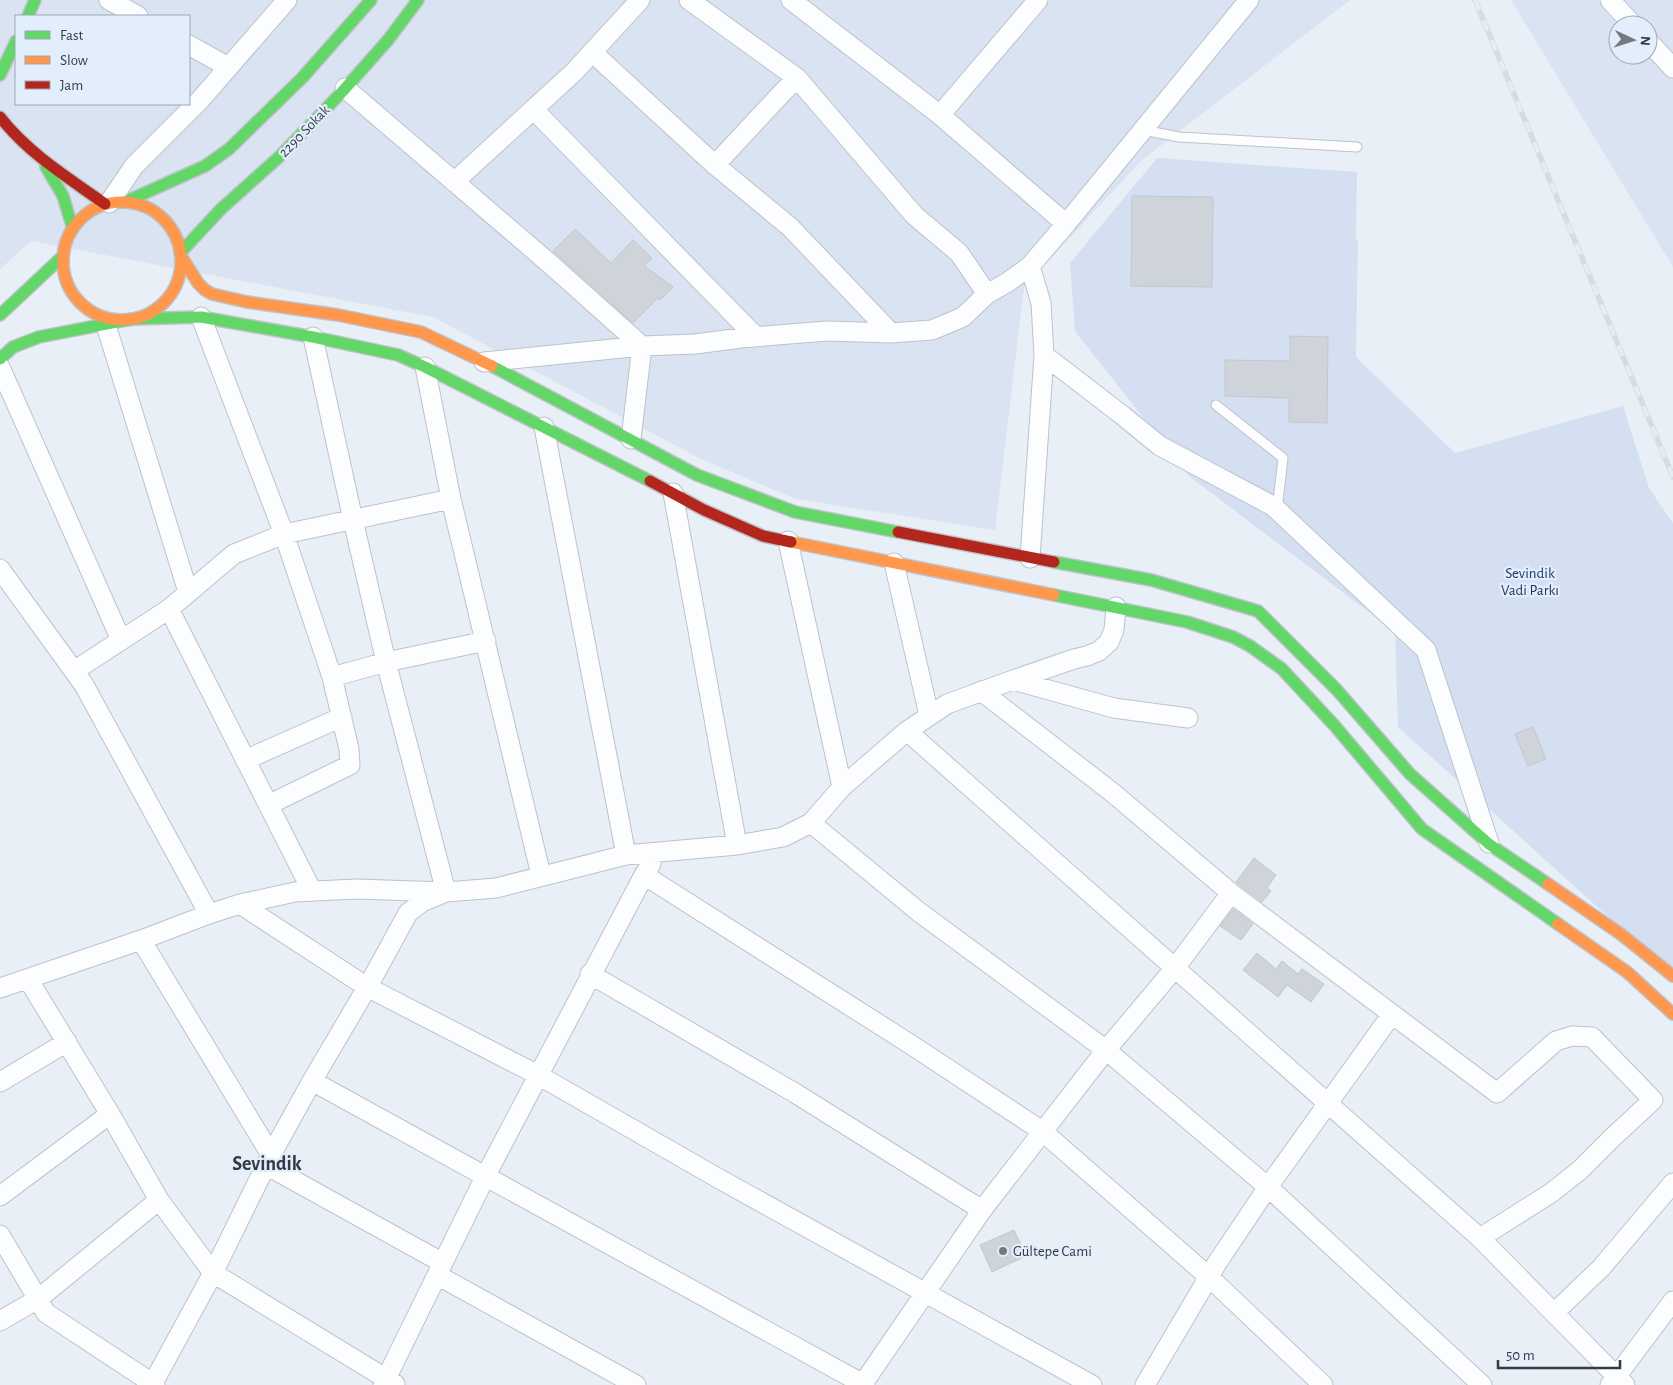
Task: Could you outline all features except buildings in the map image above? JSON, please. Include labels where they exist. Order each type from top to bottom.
[{"type":"main road","points":[[28,15],[35,0]]},
{"type":"main road","points":[[371,0],[302,78],[230,149],[205,166],[91,210],[76,224],[66,240],[63,256],[65,278],[74,295],[87,309],[104,317],[122,320],[201,317],[398,356],[425,367],[704,510],[763,536],[1187,622],[1233,637],[1250,646],[1282,669],[1334,725],[1422,829],[1627,972],[1673,1014]]},
{"type":"main road","name":"2290 Sokak","points":[[180,254],[221,209],[278,158],[345,88],[388,40],[418,0]]},
{"type":"main road","points":[[0,74],[15,43]]},
{"type":"main road","points":[[0,117],[10,131],[42,160],[113,203],[148,208],[164,220],[176,236],[180,254],[179,276],[171,294],[158,308],[141,317],[38,337],[13,347],[0,359]]},
{"type":"main road","points":[[42,160],[63,192],[73,229]]},
{"type":"main road","points":[[180,254],[198,283],[212,294],[247,302],[338,315],[421,332],[484,362],[696,475],[795,512],[1151,580],[1258,611],[1337,690],[1410,774],[1489,844],[1622,935],[1673,976]]},
{"type":"main road","points":[[0,315],[63,256]]},
{"type":"street","points":[[109,0],[136,15]]},
{"type":"street","points":[[113,203],[134,166],[200,100],[287,0]]},
{"type":"street","points":[[454,182],[574,72],[640,0]]},
{"type":"street","points":[[689,0],[797,78],[914,215],[959,253],[987,294]]},
{"type":"street","points":[[791,0],[812,6],[1066,224]]},
{"type":"street","points":[[940,115],[1038,0]]},
{"type":"street","points":[[484,362],[642,346],[695,344],[827,331],[891,333],[932,330],[963,317],[987,294],[1030,266],[1250,0]]},
{"type":"street","points":[[1610,0],[1624,15]]},
{"type":"street","points":[[190,46],[228,67]]},
{"type":"street","points":[[592,52],[716,165],[790,227],[891,333]]},
{"type":"street","points":[[1658,52],[1673,68]]},
{"type":"street","points":[[716,165],[780,94],[797,78]]},
{"type":"street","points":[[345,88],[549,262],[642,346]]},
{"type":"street","points":[[533,109],[756,337]]},
{"type":"street","points":[[1030,266],[1041,303],[1044,355],[1030,558]]},
{"type":"street","points":[[201,317],[284,534],[332,677],[349,749],[350,765],[268,805]]},
{"type":"street","points":[[106,325],[188,592]]},
{"type":"street","points":[[313,338],[386,662],[446,892]]},
{"type":"street","points":[[630,440],[642,346]]},
{"type":"street","points":[[1044,355],[1160,446],[1273,506],[1426,650],[1489,844]]},
{"type":"street","points":[[0,366],[122,640]]},
{"type":"street","points":[[425,367],[451,499],[541,875]]},
{"type":"street","points":[[544,427],[626,855]]},
{"type":"street","points":[[673,493],[737,845]]},
{"type":"street","points":[[74,671],[169,609],[234,554],[284,534],[451,499]]},
{"type":"street","points":[[788,541],[842,787]]},
{"type":"street","points":[[894,563],[929,715]]},
{"type":"street","points":[[0,569],[89,694],[209,914]]},
{"type":"street","points":[[0,988],[141,940],[209,914],[240,904],[295,892],[356,889],[446,892],[496,888],[541,875],[626,855],[737,845],[783,837],[810,823],[842,787],[907,731],[947,704],[1087,656],[1099,650],[1109,642],[1114,630],[1116,607]]},
{"type":"street","points":[[169,609],[312,892]]},
{"type":"street","points":[[332,677],[386,662],[486,641]]},
{"type":"street","points":[[1013,680],[1114,708],[1188,718]]},
{"type":"street","points":[[981,691],[1113,793],[1231,893],[1497,1093],[1556,1041],[1572,1036],[1592,1037],[1653,1100],[1580,1170],[1551,1193],[1480,1238]]},
{"type":"street","points":[[245,760],[342,717]]},
{"type":"street","points":[[907,731],[1329,1102],[1480,1238],[1554,1313],[1617,1382],[1673,1301]]},
{"type":"street","points":[[810,823],[919,912],[1106,1050],[1268,1187],[1482,1385]]},
{"type":"street","points":[[28,979],[110,1114],[159,1200],[213,1273],[388,1383],[440,1269],[486,1175],[590,974],[644,875],[660,852]]},
{"type":"street","points":[[644,875],[910,1044],[1042,1131],[1209,1277],[1324,1385]]},
{"type":"street","points":[[0,1236],[46,1313],[153,1385],[312,1080],[408,913],[422,902],[446,892]]},
{"type":"street","points":[[312,1080],[864,1385],[982,1210],[1106,1050],[1175,968],[1231,893]]},
{"type":"street","points":[[240,904],[367,987],[538,1075],[723,1181],[927,1292],[1092,1385]]},
{"type":"street","points":[[141,940],[269,1160],[440,1269],[636,1385]]},
{"type":"street","points":[[590,974],[795,1092],[982,1210]]},
{"type":"street","points":[[1145,1385],[1209,1277],[1268,1187],[1392,1014]]},
{"type":"street","points":[[0,1082],[67,1042]]},
{"type":"street","points":[[0,1196],[110,1114]]},
{"type":"street","points":[[1554,1313],[1600,1268],[1673,1182]]},
{"type":"street","points":[[0,1321],[38,1298],[159,1200]]},
{"type":"lane","points":[[1143,130],[1179,137],[1357,147]]},
{"type":"lane","points":[[1216,405],[1283,458],[1277,510]]},
{"type":"shaded area","points":[[0,0],[1350,0],[1142,160],[1024,287],[995,530],[796,499],[701,459],[433,317],[31,241],[0,269]]},
{"type":"shaded area","points":[[1511,0],[1673,0],[1673,267]]},
{"type":"green space","name":"Sevindik Vadi Parkı","points":[[1157,158],[1357,172],[1356,357],[1455,453],[1623,406],[1649,488],[1673,523],[1673,977],[1398,727],[1395,632],[1189,476],[1075,331],[1070,263]]},
{"type":"railway","points":[[1475,0],[1673,477]]},
{"type":"traffic: fast","points":[[28,15],[35,0]]},
{"type":"traffic: fast","points":[[125,202],[205,166],[229,149],[302,78],[371,0]]},
{"type":"traffic: fast","points":[[180,253],[221,209],[278,158],[342,92],[388,40],[418,0]]},
{"type":"traffic: fast","points":[[0,75],[15,43]]},
{"type":"traffic: fast","points":[[46,167],[63,196],[73,229]]},
{"type":"traffic: fast","points":[[0,315],[63,256]]},
{"type":"traffic: fast","points":[[0,359],[13,347],[39,337],[132,319],[201,317],[313,337],[398,355],[650,481]]},
{"type":"traffic: fast","points":[[492,366],[697,475],[795,512],[898,532]]},
{"type":"traffic: fast","points":[[1054,562],[1151,580],[1258,611],[1337,690],[1410,774],[1489,844],[1548,884]]},
{"type":"traffic: fast","points":[[1054,595],[1187,622],[1233,637],[1250,646],[1282,669],[1334,725],[1422,829],[1558,924]]},
{"type":"traffic: slow","points":[[122,202],[144,207],[164,219],[176,239],[181,261],[176,283],[164,303],[144,315],[122,320],[100,315],[80,303],[68,283],[63,261],[68,239],[80,219],[100,207],[122,202]]},
{"type":"traffic: slow","points":[[181,256],[198,283],[212,294],[247,302],[338,315],[421,332],[492,366]]},
{"type":"traffic: slow","points":[[791,542],[1054,595]]},
{"type":"traffic: slow","points":[[1548,884],[1622,935],[1673,976]]},
{"type":"traffic: slow","points":[[1558,924],[1627,972],[1673,1014]]},
{"type":"traffic: jam","points":[[0,117],[36,154],[105,204]]},
{"type":"traffic: jam","points":[[650,481],[704,510],[763,536],[791,542]]},
{"type":"traffic: jam","points":[[898,532],[1054,562]]},
{"type":"place","name":"Gültepe Cami","points":[[1003,1251]]},
{"type":"district","name":"Sevindik","points":[[267,1163]]}]
